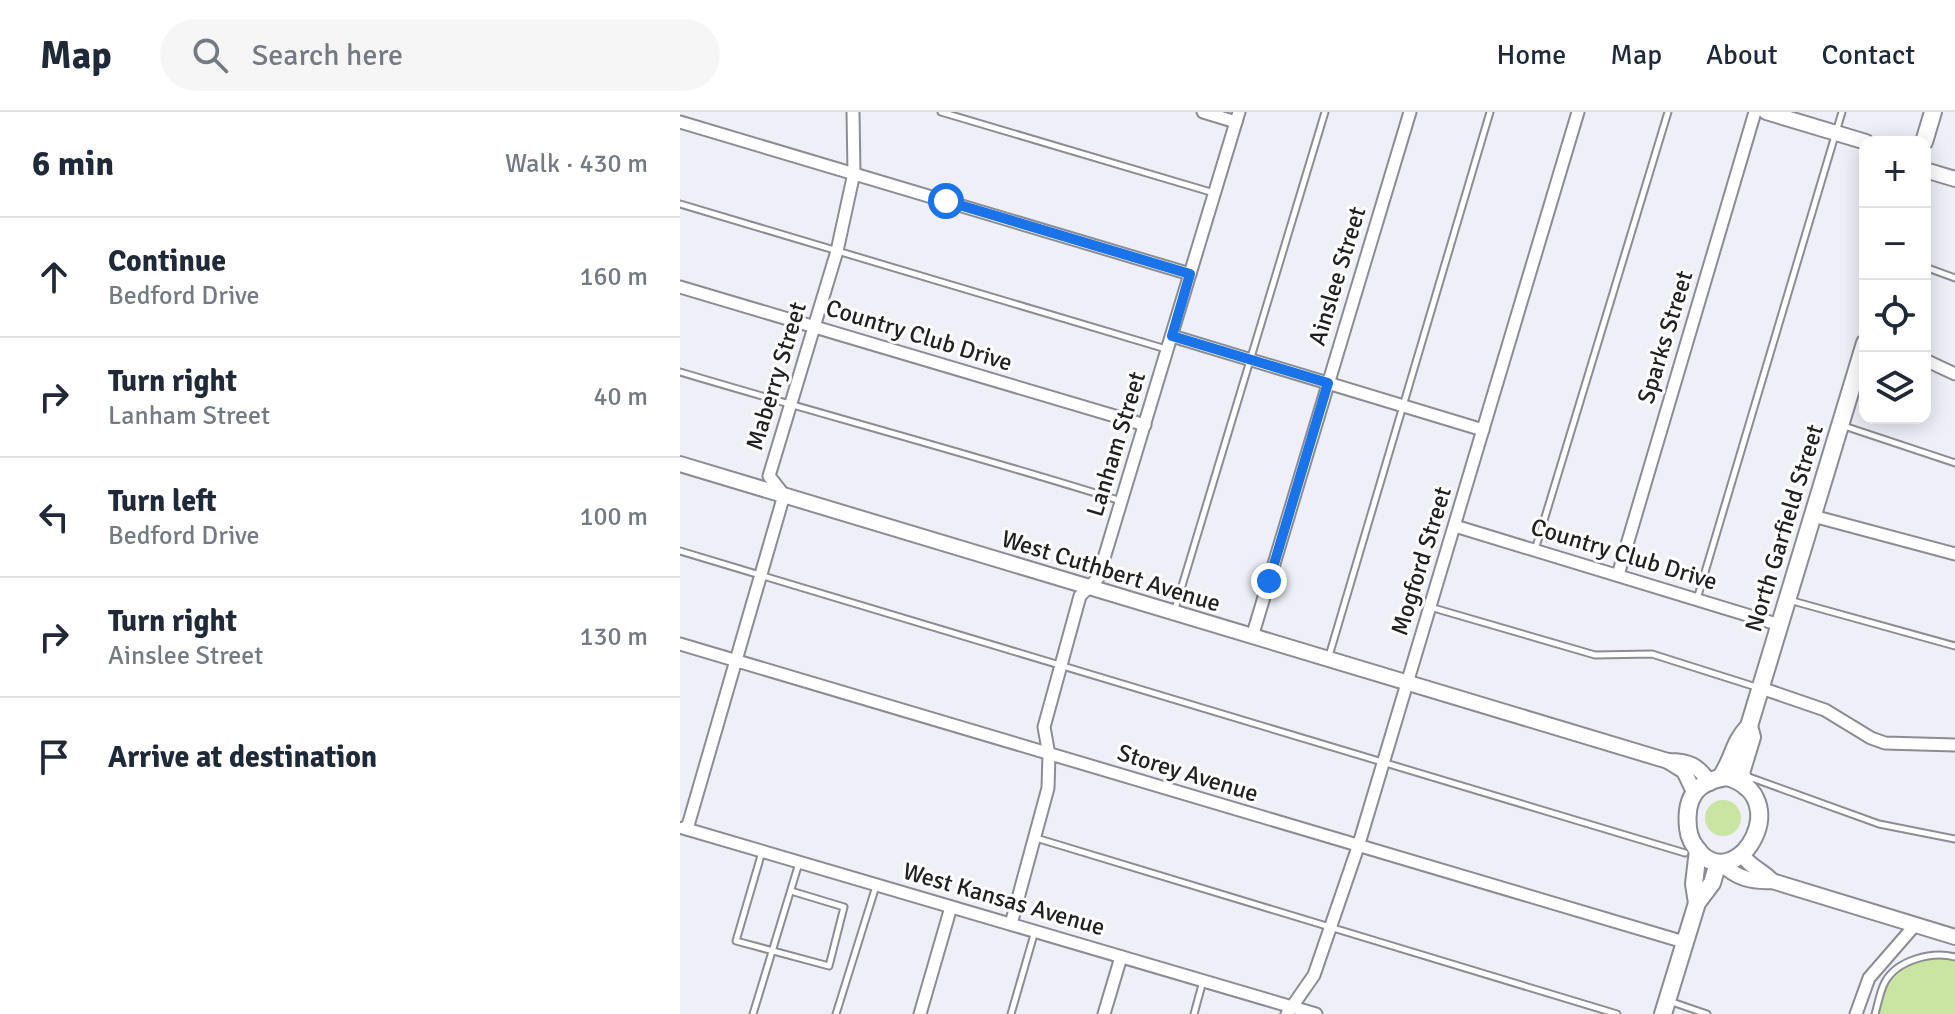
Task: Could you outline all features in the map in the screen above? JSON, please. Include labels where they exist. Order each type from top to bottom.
[{"type":"main road","points":[[1926,136],[1933,112]]},
{"type":"main road","name":"North Garfield Street","points":[[1749,726],[1862,352]]},
{"type":"main road","points":[[1697,903],[1686,812],[1694,792],[1715,780],[1731,762],[1737,739],[1749,726]]},
{"type":"main road","points":[[1692,852],[1720,863],[1729,862],[1742,854],[1761,821],[1760,809],[1741,773],[1752,737],[1749,726]]},
{"type":"main road","points":[[1715,780],[1747,782]]},
{"type":"main road","points":[[1665,1007],[1697,903],[1712,883],[1720,863]]},
{"type":"street","name":"Maberry Street","points":[[784,495],[769,476],[837,251],[854,173],[853,112]]},
{"type":"street","points":[[1203,112],[1237,117]]},
{"type":"street","name":"Ainslee Street","points":[[1252,637],[1410,112]]},
{"type":"street","name":"Mogford Street","points":[[1290,1010],[1314,975],[1358,847],[1578,112]]},
{"type":"street","name":"Sparks Street","points":[[1618,575],[1755,112]]},
{"type":"street","points":[[1766,112],[1859,140]]},
{"type":"street","name":"Lanham Street","points":[[1011,924],[1048,788],[1049,755],[1044,727],[1060,665],[1080,596],[1098,578],[1237,117]]},
{"type":"street","points":[[680,122],[1190,274]]},
{"type":"street","points":[[1931,172],[1955,179]]},
{"type":"street","name":"Country Club Drive","points":[[680,287],[1145,425]]},
{"type":"street","points":[[1172,336],[1483,430]]},
{"type":"street","points":[[1931,363],[1955,374]]},
{"type":"street","name":"West Cuthbert Avenue","points":[[680,464],[1668,761],[1686,761],[1715,780]]},
{"type":"street","points":[[683,828],[784,495]]},
{"type":"street","points":[[1813,516],[1955,554]]},
{"type":"street","name":"Country Club Drive","points":[[1455,526],[1780,625]]},
{"type":"street","name":"Storey Avenue","points":[[680,644],[1684,942]]},
{"type":"street","points":[[1761,688],[1825,710],[1885,743],[1955,745]]},
{"type":"street","points":[[1668,761],[1684,771],[1694,792]]},
{"type":"street","name":"West Kansas Avenue","points":[[683,828],[1203,981],[1290,1010],[1316,1014]]},
{"type":"street","points":[[1742,854],[1747,863],[1763,871],[1772,881]]},
{"type":"street","points":[[1720,863],[1732,874],[1755,882],[1772,881],[1955,937]]},
{"type":"street","points":[[920,1014],[951,907]]},
{"type":"street","points":[[1856,1014],[1869,978],[1916,924]]},
{"type":"street","points":[[1104,1014],[1121,957]]},
{"type":"lane","points":[[941,112],[1214,193]]},
{"type":"lane","points":[[1173,613],[1325,112]]},
{"type":"lane","points":[[1328,660],[1490,112]]},
{"type":"lane","points":[[1535,550],[1668,112]]},
{"type":"lane","points":[[1696,600],[1842,112]]},
{"type":"lane","points":[[680,204],[1168,350]]},
{"type":"lane","points":[[1931,269],[1955,278]]},
{"type":"lane","points":[[680,372],[917,439],[1122,502]]},
{"type":"lane","points":[[1840,424],[1955,463]]},
{"type":"lane","points":[[680,551],[1692,852]]},
{"type":"lane","points":[[1788,600],[1955,646]]},
{"type":"lane","points":[[1430,607],[1595,655],[1652,654],[1761,688]]},
{"type":"lane","points":[[1747,782],[1879,824],[1955,839]]},
{"type":"lane","points":[[1035,838],[1617,1014]]},
{"type":"lane","points":[[762,851],[736,941],[829,966],[844,907],[791,891]]},
{"type":"lane","points":[[753,1014],[800,862]]},
{"type":"lane","points":[[836,1014],[876,885]]},
{"type":"lane","points":[[1011,1014],[1035,931]]},
{"type":"lane","points":[[1875,1014],[1885,982],[1894,972],[1924,955],[1955,957]]},
{"type":"lane","points":[[1194,1014],[1203,981]]},
{"type":"lane","points":[[1665,1007],[1707,1014]]},
{"type":"green space","points":[[1723,800],[1736,805],[1741,818],[1736,831],[1723,836],[1710,831],[1705,818],[1710,805]]},
{"type":"green space","points":[[1955,952],[1955,1014],[1872,1014],[1885,987],[1902,967],[1925,956]]},
{"type":"route","points":[[946,201],[1190,274],[1172,336],[1328,383],[1269,581]]}]
